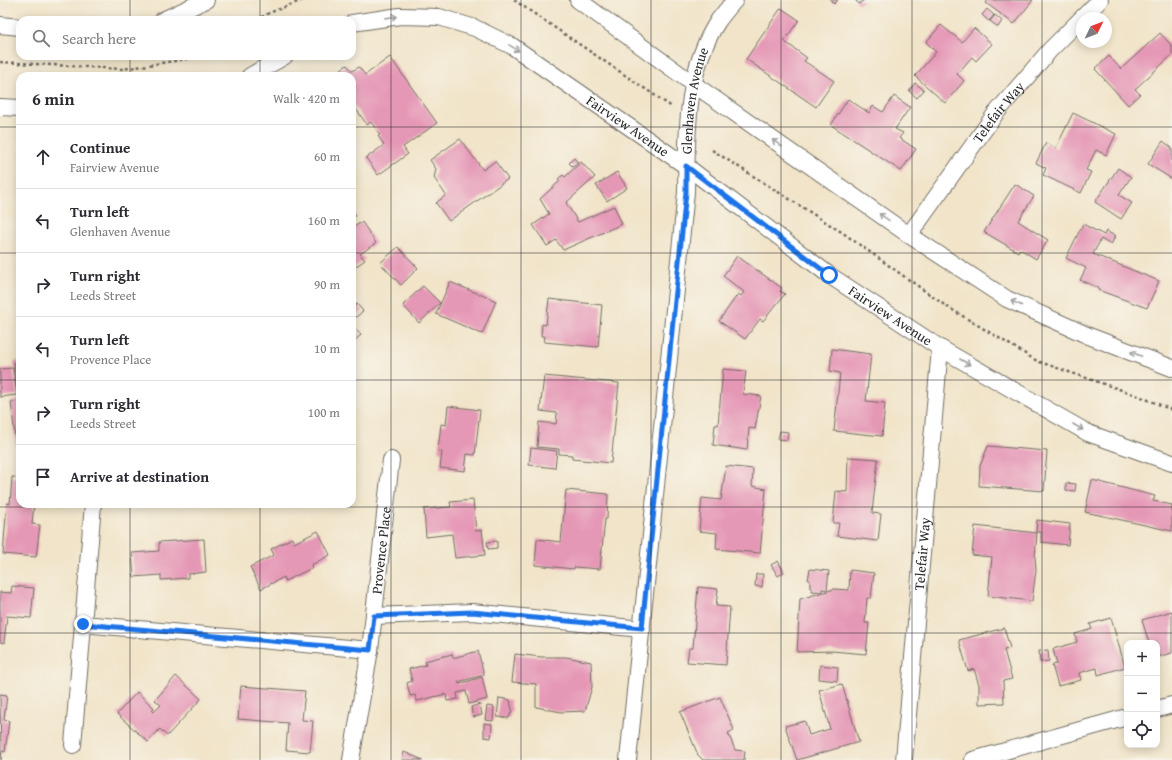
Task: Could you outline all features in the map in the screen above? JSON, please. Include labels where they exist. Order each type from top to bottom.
[{"type":"street","points":[[169,16],[186,4],[206,0]]},
{"type":"street","points":[[578,0],[692,83],[909,235],[1007,299],[1089,336],[1172,368]]},
{"type":"street","name":"Glenhaven Avenue","points":[[628,760],[686,192],[686,166],[692,83],[699,61],[717,22],[735,0]]},
{"type":"street","name":"Telefair Way","points":[[909,235],[996,113],[1050,50],[1100,0]]},
{"type":"street","name":"Fairview Avenue","points":[[356,22],[400,16],[439,17],[475,28],[512,46],[686,166],[829,275],[940,348],[1088,432],[1172,463]]},
{"type":"street","points":[[0,25],[16,27]]},
{"type":"street","points":[[257,72],[277,60]]},
{"type":"street","points":[[0,107],[16,108]]},
{"type":"street","name":"Telefair Way","points":[[904,760],[940,348]]},
{"type":"street","name":"Provence Place","points":[[351,760],[370,650],[391,460]]},
{"type":"street","points":[[73,745],[94,508]]},
{"type":"street","points":[[374,616],[472,612],[642,628]]},
{"type":"street","points":[[83,624],[370,650]]},
{"type":"street","points":[[1160,708],[1172,705]]},
{"type":"street","points":[[973,760],[1124,718]]},
{"type":"path","points":[[263,16],[303,0]]},
{"type":"path","points":[[514,0],[672,107]]},
{"type":"path","points":[[0,62],[123,69],[181,60]]},
{"type":"path","points":[[712,150],[842,232],[946,306],[1037,361],[1139,396],[1172,410]]},
{"type":"building","points":[[830,0],[838,0],[834,4]]},
{"type":"building","points":[[855,0],[864,0],[859,4]]},
{"type":"building","points":[[988,0],[1033,0],[1014,24],[986,3]]},
{"type":"building","points":[[781,8],[799,20],[784,41],[807,58],[804,61],[834,81],[816,107],[746,59]]},
{"type":"building","points":[[987,9],[994,15],[989,21],[982,15]]},
{"type":"building","points":[[995,15],[1002,21],[998,27],[990,21]]},
{"type":"building","points":[[941,25],[962,42],[974,28],[992,44],[976,61],[972,57],[957,74],[964,81],[945,103],[915,76],[936,52],[926,42]]},
{"type":"building","points":[[1160,33],[1172,46],[1172,55],[1135,89],[1140,94],[1128,105],[1095,69],[1109,56],[1121,69]]},
{"type":"building","points":[[390,57],[437,123],[403,147],[408,154],[378,175],[366,158],[384,145],[378,136],[380,135],[371,122],[367,125],[356,109],[356,72],[337,72],[347,65],[352,71],[359,67],[365,75]]},
{"type":"building","points":[[915,83],[924,90],[917,98],[909,91]]},
{"type":"building","points":[[894,96],[910,107],[895,129],[903,133],[899,138],[916,149],[901,171],[831,125],[848,99],[869,113],[873,106],[883,112]]},
{"type":"building","points":[[1073,113],[1116,134],[1106,155],[1096,150],[1086,170],[1091,172],[1081,193],[1043,175],[1046,168],[1036,163],[1046,143],[1056,148]]},
{"type":"building","points":[[460,139],[483,170],[495,161],[508,179],[449,221],[436,203],[446,195],[434,178],[436,169],[430,160]]},
{"type":"building","points":[[1163,141],[1172,148],[1172,179],[1148,164]]},
{"type":"building","points":[[574,158],[578,163],[573,167],[569,163]]},
{"type":"building","points":[[581,162],[595,177],[566,203],[578,222],[614,206],[622,224],[563,250],[556,240],[547,246],[533,225],[549,214],[540,199],[560,181],[558,179],[563,175],[565,177]]},
{"type":"building","points":[[1118,168],[1131,177],[1119,195],[1132,203],[1121,219],[1095,202]]},
{"type":"building","points":[[617,172],[627,188],[607,201],[596,185]]},
{"type":"building","points":[[1015,184],[1034,196],[1018,221],[1048,240],[1036,259],[1020,249],[1018,252],[984,232]]},
{"type":"building","points":[[362,222],[376,243],[360,254],[365,260],[356,266],[356,226]]},
{"type":"building","points":[[1083,224],[1104,235],[1106,231],[1115,236],[1111,245],[1101,239],[1093,254],[1159,281],[1147,308],[1098,290],[1099,288],[1080,280],[1086,268],[1066,258]]},
{"type":"building","points":[[398,247],[418,268],[401,285],[380,263]]},
{"type":"building","points":[[737,256],[782,288],[780,291],[785,294],[763,321],[760,319],[745,339],[719,321],[738,294],[741,296],[744,292],[723,276]]},
{"type":"building","points":[[450,282],[496,301],[482,334],[436,314]]},
{"type":"building","points":[[423,286],[440,303],[419,323],[403,305]]},
{"type":"building","points":[[549,299],[602,305],[598,347],[544,342],[545,336],[541,336],[542,324],[546,325]]},
{"type":"building","points":[[357,304],[363,311],[356,317]]},
{"type":"building","points":[[356,329],[361,335],[356,339]]},
{"type":"building","points":[[832,349],[871,354],[866,401],[885,403],[882,436],[834,431],[840,373],[830,371]]},
{"type":"building","points":[[14,362],[16,362],[16,378]]},
{"type":"building","points":[[13,368],[16,395],[0,397],[0,369]]},
{"type":"building","points":[[723,369],[746,371],[743,394],[761,396],[755,429],[749,428],[747,450],[713,445],[715,425],[718,425]]},
{"type":"building","points":[[544,376],[619,383],[611,463],[572,459],[572,455],[559,454],[559,449],[537,447],[539,422],[556,424],[557,413],[540,411]]},
{"type":"building","points":[[16,401],[16,445],[11,402]]},
{"type":"building","points":[[448,406],[480,410],[475,455],[467,454],[465,471],[440,468],[442,452],[438,451],[441,424],[446,425]]},
{"type":"building","points":[[780,431],[788,432],[787,440],[778,439]]},
{"type":"building","points":[[988,446],[1047,451],[1044,491],[979,486],[980,466]]},
{"type":"building","points":[[531,448],[557,451],[555,468],[529,465]]},
{"type":"building","points":[[848,457],[878,459],[872,513],[881,514],[878,541],[837,536],[839,523],[833,523],[836,491],[847,492]]},
{"type":"building","points":[[726,466],[753,469],[752,486],[766,489],[760,553],[716,549],[717,533],[699,531],[702,498],[721,500]]},
{"type":"building","points":[[12,477],[16,478],[16,508],[34,508],[32,524],[40,525],[36,557],[3,554],[7,503],[10,504]]},
{"type":"building","points":[[1092,480],[1155,496],[1153,501],[1172,505],[1172,531],[1085,512]]},
{"type":"building","points":[[1066,483],[1076,484],[1075,491],[1066,490]]},
{"type":"building","points":[[566,490],[608,494],[607,519],[605,519],[600,569],[574,567],[574,569],[535,565],[537,539],[561,542]]},
{"type":"building","points":[[473,500],[476,531],[482,530],[485,555],[455,558],[452,534],[426,537],[424,509],[451,507],[450,502]]},
{"type":"building","points":[[1037,520],[1070,524],[1068,545],[1041,542],[1041,532],[1036,532]]},
{"type":"building","points":[[975,526],[1037,533],[1035,557],[1036,570],[1032,601],[988,596],[992,557],[972,555]]},
{"type":"building","points":[[318,531],[330,555],[311,565],[312,568],[285,581],[284,577],[261,589],[250,567],[274,555],[271,549],[292,538],[294,543]]},
{"type":"building","points":[[204,539],[206,572],[188,574],[188,578],[161,580],[161,575],[134,577],[132,553],[159,551],[159,542]]},
{"type":"building","points":[[497,541],[497,548],[488,549],[487,542]]},
{"type":"building","points":[[778,561],[784,572],[778,576],[771,565]]},
{"type":"building","points":[[810,569],[829,571],[827,590],[822,589],[822,592],[812,591],[812,588],[810,588],[810,580],[808,580]]},
{"type":"building","points":[[850,570],[874,573],[871,598],[867,598],[865,623],[869,623],[866,654],[832,651],[797,652],[800,599],[834,589],[849,590]]},
{"type":"building","points":[[756,574],[763,574],[762,587],[755,586]]},
{"type":"building","points":[[12,586],[34,588],[31,618],[7,616],[4,643],[0,642],[0,592],[11,593]]},
{"type":"building","points":[[698,587],[718,589],[716,606],[730,607],[726,665],[687,662],[689,648],[693,648]]},
{"type":"building","points":[[1172,611],[1172,653],[1160,656],[1160,640],[1148,640],[1142,620]]},
{"type":"building","points":[[1111,618],[1124,667],[1098,675],[1097,668],[1079,673],[1081,680],[1058,686],[1052,665],[1057,664],[1053,649],[1077,642],[1075,634],[1092,629],[1090,624]]},
{"type":"building","points":[[1004,628],[1010,648],[1004,650],[1012,679],[1003,681],[1004,703],[979,704],[979,685],[974,669],[968,671],[959,640]]},
{"type":"building","points":[[1048,650],[1049,661],[1040,662],[1039,651]]},
{"type":"building","points":[[478,651],[484,675],[458,682],[459,684],[482,677],[487,699],[469,704],[466,691],[457,693],[458,699],[447,701],[446,694],[417,701],[415,695],[410,696],[407,683],[412,681],[409,669],[426,665],[425,661],[452,654],[453,658]]},
{"type":"building","points":[[515,654],[541,657],[566,657],[591,662],[592,687],[585,711],[561,712],[536,707],[536,684],[512,682]]},
{"type":"building","points":[[820,665],[838,667],[837,681],[819,679]]},
{"type":"building","points":[[176,676],[201,699],[167,736],[160,729],[148,742],[117,714],[137,692],[154,708],[152,710],[154,712],[161,705],[155,700]]},
{"type":"building","points":[[842,684],[859,742],[797,760],[785,726],[805,721],[809,735],[830,729],[819,690]]},
{"type":"building","points":[[241,686],[305,691],[302,720],[313,721],[310,752],[286,750],[288,723],[238,719]]},
{"type":"building","points":[[0,694],[7,695],[4,720],[9,721],[5,752],[2,751],[1,760]]},
{"type":"building","points":[[720,697],[734,730],[728,733],[735,750],[745,751],[744,760],[703,760],[698,755],[680,712]]},
{"type":"building","points":[[499,698],[510,700],[512,710],[509,718],[497,717]]},
{"type":"building","points":[[480,704],[482,715],[473,717],[471,707]]},
{"type":"building","points":[[487,706],[494,707],[493,721],[485,720]]},
{"type":"building","points":[[484,723],[492,724],[491,738],[484,737]]},
{"type":"building","points":[[404,752],[423,760],[402,760]]},
{"type":"route","points":[[83,624],[370,650],[374,616],[472,612],[642,628],[686,192],[686,166],[829,275]]}]
